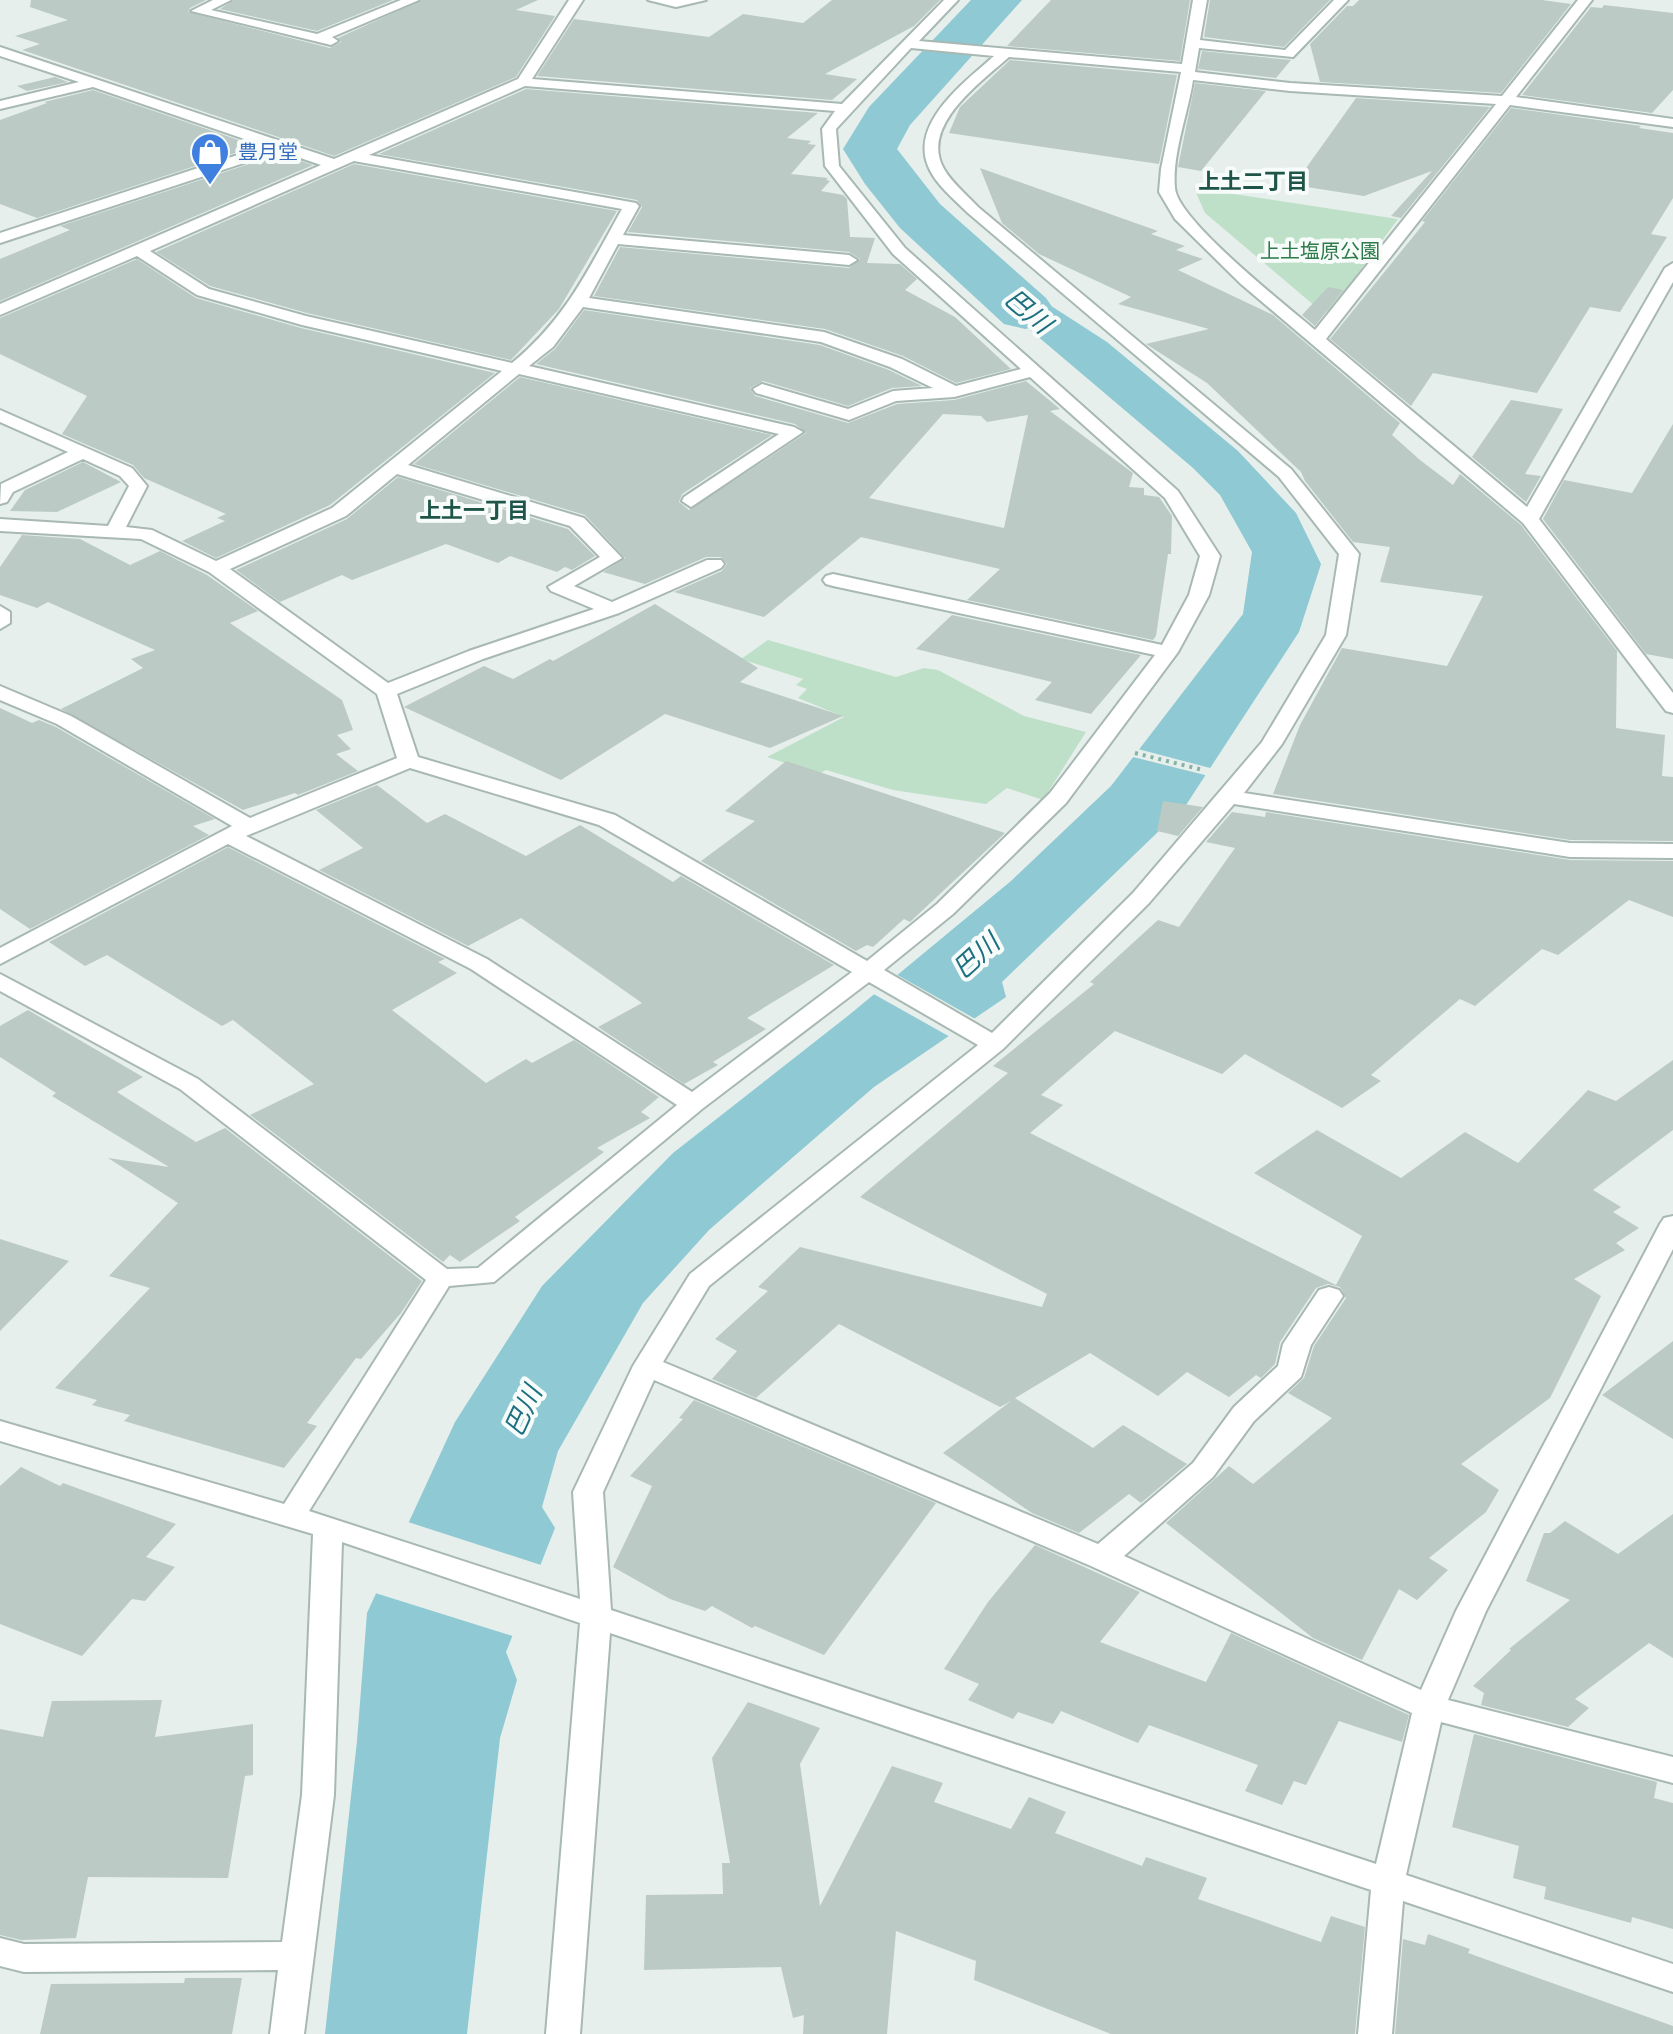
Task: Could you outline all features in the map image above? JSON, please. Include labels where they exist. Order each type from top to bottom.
[{"type":"street","points":[[224,0],[198,11],[325,40],[408,0]]},
{"type":"street","points":[[523,82],[576,0]]},
{"type":"street","points":[[655,0],[676,3],[699,0]]},
{"type":"street","points":[[0,981],[189,1084],[441,1278],[485,1276],[693,1104],[871,975],[945,909],[1058,798],[1168,652],[1199,595],[1210,556],[1172,495],[899,251],[832,166],[829,129],[856,93],[911,44],[951,0]]},
{"type":"street","points":[[1200,0],[1168,169],[1167,192],[1180,216],[1212,249],[1530,519],[1673,707]]},
{"type":"street","points":[[1193,43],[1288,54],[1341,0]]},
{"type":"street","points":[[1317,339],[1585,0]]},
{"type":"street","points":[[911,44],[1044,58],[1077,56],[1290,87],[1506,100],[1673,123]]},
{"type":"street","points":[[0,51],[334,164]]},
{"type":"street","points":[[563,2034],[588,1492],[647,1366],[699,1280],[987,1040],[1141,898],[1271,744],[1336,635],[1349,554],[1285,473],[973,210],[935,166],[931,141],[947,108],[1004,54]]},
{"type":"street","points":[[0,60],[16,56]]},
{"type":"street","points":[[0,310],[523,82],[845,108]]},
{"type":"street","points":[[0,105],[93,83]]},
{"type":"street","points":[[0,238],[279,146]]},
{"type":"street","points":[[216,568],[339,512],[547,343],[579,301],[631,206],[352,156]]},
{"type":"street","points":[[613,239],[849,260]]},
{"type":"street","points":[[138,250],[203,292],[302,320],[794,432],[691,501]]},
{"type":"street","points":[[1530,519],[1673,268]]},
{"type":"street","points":[[579,301],[824,337],[896,363],[954,392]]},
{"type":"street","points":[[762,389],[849,415],[893,396],[954,392],[1034,371]]},
{"type":"street","points":[[0,415],[79,454],[126,472],[138,486],[114,532]]},
{"type":"street","points":[[0,498],[7,488],[79,454]]},
{"type":"street","points":[[395,467],[577,522],[612,558],[558,587],[612,609]]},
{"type":"street","points":[[2,528],[145,534],[216,568],[386,691],[409,761]]},
{"type":"street","points":[[386,691],[476,655],[612,609],[714,564]]},
{"type":"street","points":[[833,580],[1168,652]]},
{"type":"street","points":[[0,612],[0,623]]},
{"type":"street","points":[[0,692],[64,720],[238,831],[479,964],[693,1104]]},
{"type":"street","points":[[0,957],[238,831],[409,761],[607,820],[987,1040]]},
{"type":"street","points":[[1229,797],[1570,850],[1673,851]]},
{"type":"street","points":[[1375,2034],[1388,1882],[1429,1707],[1471,1611],[1673,1224]]},
{"type":"street","points":[[291,1516],[441,1278]]},
{"type":"street","points":[[1102,1558],[1203,1470],[1244,1414],[1291,1370],[1297,1344],[1329,1296]]},
{"type":"street","points":[[647,1366],[1102,1558],[1429,1707],[1673,1770]]},
{"type":"street","points":[[0,1431],[360,1537],[1673,1978]]},
{"type":"street","points":[[287,2034],[318,1795],[328,1527]]},
{"type":"street","points":[[0,1952],[24,1958],[297,1956]]},
{"type":"path","points":[[1130,752],[1205,771]]},
{"type":"green space","name":"上土塩原公園","points":[[1194,188],[1398,219],[1330,311],[1322,312],[1205,213]]},
{"type":"green space","points":[[768,640],[896,677],[924,668],[938,670],[1024,716],[1086,732],[1043,800],[1007,788],[986,804],[893,790],[826,770],[819,774],[767,757],[844,717],[798,698],[807,689],[796,685],[803,679],[741,659]]},
{"type":"water","points":[[924,224],[1107,342],[1238,451],[1296,513],[1321,564],[1299,632],[1186,805],[1002,982],[1006,997],[874,1087],[709,1230],[643,1303],[558,1451],[542,1507],[555,1528],[506,1652],[517,1680],[500,1738],[467,2034],[325,2034],[357,1741],[367,1613],[455,1422],[542,1286],[673,1153],[849,1015],[1011,881],[1111,786],[1243,614],[1252,552],[1220,495],[1193,468],[1029,329]]},
{"type":"pier","points":[[1134,748],[1214,769],[1209,776],[1129,756]]},
{"type":"pier","points":[[894,973],[979,1021],[952,1038],[870,992]]},
{"type":"pier","points":[[405,1521],[544,1566],[516,1637],[372,1592]]},
{"type":"building","points":[[31,0],[206,0],[188,12],[330,48],[341,42],[338,38],[422,0],[538,0],[516,10],[555,16],[516,77],[334,156],[22,50],[40,44],[15,36],[68,20],[30,7]]},
{"type":"building","points":[[234,0],[393,0],[317,31],[220,9]]},
{"type":"building","points":[[832,0],[940,0],[914,26],[825,74],[857,79],[832,100],[537,76],[574,19],[709,37],[743,14],[803,23]]},
{"type":"building","points":[[1051,0],[1190,0],[1180,61],[1007,46]]},
{"type":"building","points":[[1210,0],[1330,0],[1284,47],[1204,37]]},
{"type":"building","points":[[1359,0],[1542,0],[1571,4],[1501,93],[1320,82],[1310,44],[1347,6],[1353,6]]},
{"type":"building","points":[[1604,5],[1673,13],[1673,90],[1652,113],[1522,95],[1591,7],[1602,8]]},
{"type":"building","points":[[1202,51],[1291,60],[1276,78],[1198,69]]},
{"type":"building","points":[[1010,60],[1177,75],[1159,164],[949,133],[960,107]]},
{"type":"building","points":[[55,77],[68,82],[27,91],[17,86]]},
{"type":"building","points":[[1195,83],[1266,91],[1201,171],[1178,167]]},
{"type":"building","points":[[526,89],[818,113],[787,138],[811,141],[808,144],[816,145],[791,174],[828,178],[826,180],[830,181],[821,191],[843,195],[847,199],[850,237],[875,238],[867,263],[900,264],[917,279],[905,290],[955,317],[1011,369],[956,383],[903,356],[825,329],[594,296],[620,247],[849,268],[860,259],[849,252],[628,232],[642,207],[637,200],[379,154]]},
{"type":"building","points":[[93,90],[256,146],[37,218],[0,204],[0,120],[47,103],[44,102]]},
{"type":"building","points":[[1356,98],[1490,107],[1401,218],[1391,216],[1432,171],[1364,196],[1294,185]]},
{"type":"building","points":[[1511,108],[1673,133],[1673,198],[1651,234],[1667,237],[1620,312],[1590,307],[1537,393],[1433,373],[1411,406],[1330,339],[1425,222],[1422,221]]},
{"type":"building","points":[[280,154],[313,165],[0,301],[0,259],[70,230],[60,226]]},
{"type":"building","points":[[354,164],[617,211],[559,309],[511,360],[307,313],[210,286],[156,252]]},
{"type":"building","points":[[980,168],[1158,231],[1151,234],[1185,246],[1176,250],[1203,259],[1178,270],[1273,315],[1400,423],[1392,435],[1420,460],[1453,485],[1460,474],[1521,525],[1617,651],[1616,728],[1665,735],[1662,776],[1673,777],[1673,841],[1570,840],[1273,794],[1300,725],[1342,648],[1447,666],[1483,596],[1380,582],[1390,547],[1353,542],[1301,472],[1207,383],[1146,344],[1209,329],[1118,304],[1131,297],[1039,254],[1002,223]]},
{"type":"building","points":[[137,259],[196,298],[301,328],[495,373],[330,505],[216,558],[182,541],[225,521],[217,518],[226,514],[144,478],[133,465],[62,434],[87,396],[0,354],[0,318]]},
{"type":"building","points":[[1328,287],[1343,290],[1315,326],[1302,315]]},
{"type":"building","points":[[584,310],[820,345],[889,370],[922,386],[892,388],[848,406],[763,381],[750,388],[755,396],[848,423],[897,404],[954,400],[1026,381],[1060,409],[1050,411],[1133,473],[1129,487],[1144,488],[1144,495],[1159,497],[1172,516],[1171,554],[1168,554],[1156,636],[1153,640],[967,600],[1000,569],[861,537],[764,617],[674,592],[722,571],[727,564],[721,557],[706,557],[645,584],[603,572],[625,558],[585,515],[414,464],[520,377],[772,435],[682,494],[679,502],[689,510],[806,433],[795,424],[536,364],[555,349]],"holes":[[[943,414],[981,416],[987,422],[1028,415],[1004,528],[869,498]]]},
{"type":"building","points":[[1511,400],[1563,409],[1525,474],[1541,476],[1526,502],[1472,457]]},
{"type":"building","points":[[1673,424],[1673,659],[1646,654],[1543,519],[1564,480],[1632,493]]},
{"type":"building","points":[[83,462],[121,482],[57,512],[10,511],[25,490]]},
{"type":"building","points":[[398,477],[568,529],[595,556],[572,570],[565,567],[557,572],[510,556],[498,563],[446,544],[352,580],[342,575],[280,602],[236,570],[347,519]]},
{"type":"building","points":[[22,535],[80,539],[130,565],[160,551],[207,575],[258,611],[230,623],[342,700],[353,730],[337,735],[351,749],[336,754],[358,771],[298,795],[295,793],[243,810],[61,709],[143,668],[131,659],[155,650],[48,602],[37,608],[0,595],[0,567]]},
{"type":"building","points":[[655,604],[758,668],[740,682],[843,716],[770,748],[665,714],[561,780],[404,707],[484,666],[513,679],[550,659],[553,661]]},
{"type":"building","points":[[952,615],[1141,655],[1091,714],[1035,700],[1052,682],[916,649]]},
{"type":"building","points":[[0,708],[32,723],[39,720],[56,727],[215,819],[193,826],[209,835],[30,929],[0,909]]},
{"type":"building","points":[[786,761],[1005,833],[910,922],[904,919],[873,947],[867,945],[856,951],[701,861],[755,821],[725,811]]},
{"type":"building","points":[[377,785],[427,823],[445,814],[526,856],[580,825],[673,882],[681,876],[834,965],[747,1018],[766,1029],[713,1062],[718,1065],[684,1084],[598,1027],[642,1003],[521,918],[468,946],[319,870],[363,848],[316,810]]},
{"type":"building","points":[[1163,801],[1203,807],[1178,836],[1157,831]]},
{"type":"building","points":[[1232,812],[1265,817],[1266,812],[1570,860],[1673,861],[1673,917],[1629,900],[1558,955],[1542,949],[1475,1006],[1460,999],[1371,1075],[1381,1081],[1342,1108],[1245,1054],[1222,1074],[1115,1031],[1041,1095],[1063,1105],[1030,1133],[1336,1285],[1362,1236],[1254,1173],[1317,1130],[1401,1178],[1465,1132],[1518,1163],[1588,1090],[1616,1101],[1673,1060],[1673,1130],[1593,1190],[1621,1207],[1613,1212],[1639,1228],[1616,1243],[1625,1250],[1574,1279],[1601,1296],[1550,1398],[1461,1464],[1499,1490],[1486,1512],[1429,1558],[1448,1570],[1417,1600],[1399,1589],[1362,1660],[1313,1638],[1166,1523],[1229,1466],[1253,1484],[1332,1418],[1288,1393],[1304,1378],[1314,1346],[1346,1298],[1340,1287],[1328,1284],[1316,1288],[1280,1342],[1275,1364],[1261,1378],[1256,1375],[1229,1397],[1187,1372],[1158,1396],[1090,1353],[1015,1398],[1093,1448],[1123,1425],[1187,1464],[1141,1503],[1129,1494],[1079,1533],[1032,1513],[943,1453],[1011,1401],[1000,1407],[839,1324],[756,1398],[712,1379],[737,1351],[715,1339],[768,1291],[758,1287],[800,1247],[1042,1307],[1047,1294],[860,1197],[1008,1073],[993,1066],[1094,984],[1090,982],[1158,920],[1179,927],[1235,848],[1206,842]]},
{"type":"building","points":[[228,847],[445,959],[438,962],[457,973],[392,1010],[486,1083],[526,1059],[532,1063],[574,1040],[659,1097],[641,1112],[650,1118],[597,1148],[604,1152],[515,1217],[520,1221],[460,1262],[450,1255],[443,1262],[250,1115],[314,1084],[233,1020],[222,1026],[107,955],[85,966],[49,942]]},
{"type":"building","points":[[28,1010],[143,1077],[117,1092],[196,1142],[225,1128],[422,1281],[401,1313],[361,1359],[356,1358],[307,1423],[317,1426],[284,1468],[124,1421],[130,1415],[92,1405],[97,1400],[55,1388],[150,1288],[109,1276],[178,1203],[108,1158],[169,1167],[52,1096],[56,1093],[0,1057],[0,1026]]},
{"type":"building","points":[[0,1239],[69,1261],[0,1331]]},
{"type":"building","points":[[1673,1341],[1673,1439],[1602,1395]]},
{"type":"building","points":[[694,1400],[936,1503],[824,1655],[755,1626],[752,1628],[712,1606],[705,1611],[670,1599],[613,1567],[652,1486],[630,1476],[683,1419],[679,1418]]},
{"type":"building","points":[[21,1467],[60,1486],[63,1483],[176,1524],[146,1557],[175,1567],[145,1601],[132,1599],[82,1656],[0,1624],[0,1486]]},
{"type":"building","points":[[1673,1514],[1673,1658],[1649,1643],[1575,1699],[1589,1708],[1568,1727],[1481,1705],[1484,1693],[1473,1686],[1509,1649],[1570,1600],[1526,1581],[1544,1533],[1550,1533],[1565,1521],[1618,1554]]},
{"type":"building","points":[[1035,1545],[1140,1592],[1100,1642],[1206,1682],[1231,1633],[1409,1715],[1402,1742],[1339,1721],[1306,1785],[1294,1781],[1282,1805],[1245,1791],[1258,1765],[1149,1725],[1138,1743],[1061,1711],[1053,1724],[1018,1712],[1013,1719],[968,1700],[979,1684],[944,1669],[988,1602]]},
{"type":"building","points":[[162,1700],[155,1737],[253,1724],[253,1775],[245,1776],[228,1878],[88,1877],[76,1938],[21,1940],[0,1935],[0,1729],[43,1737],[52,1701]]},
{"type":"building","points":[[748,1702],[820,1728],[800,1764],[820,1906],[892,1766],[943,1783],[934,1802],[1011,1829],[1029,1797],[1066,1812],[1055,1833],[1142,1866],[1146,1857],[1207,1878],[1198,1899],[1321,1942],[1331,1916],[1365,1927],[1355,2034],[1111,2034],[974,1980],[976,1961],[896,1931],[887,2034],[803,2034],[804,2015],[793,2018],[781,1967],[644,1970],[646,1895],[723,1894],[722,1863],[730,1863],[712,1758]]},
{"type":"building","points":[[1474,1734],[1657,1782],[1654,1798],[1673,1803],[1673,1929],[1632,1917],[1631,1923],[1544,1899],[1546,1887],[1513,1878],[1519,1846],[1452,1827]]},
{"type":"building","points":[[1428,1934],[1470,1949],[1468,1953],[1673,2026],[1673,2034],[1395,2034],[1403,1939],[1425,1945]]},
{"type":"building","points":[[185,1978],[242,1978],[232,2034],[40,2034],[51,1984],[184,1983]]},
{"type":"waterway","name":"巴川","points":[[998,0],[888,118],[870,149],[920,216],[1025,311]]},
{"type":"place","name":"豊月堂","points":[[210,186]]},
{"type":"district","name":"上土二丁目","points":[[1253,181]]},
{"type":"district","name":"上土一丁目","points":[[474,510]]}]
